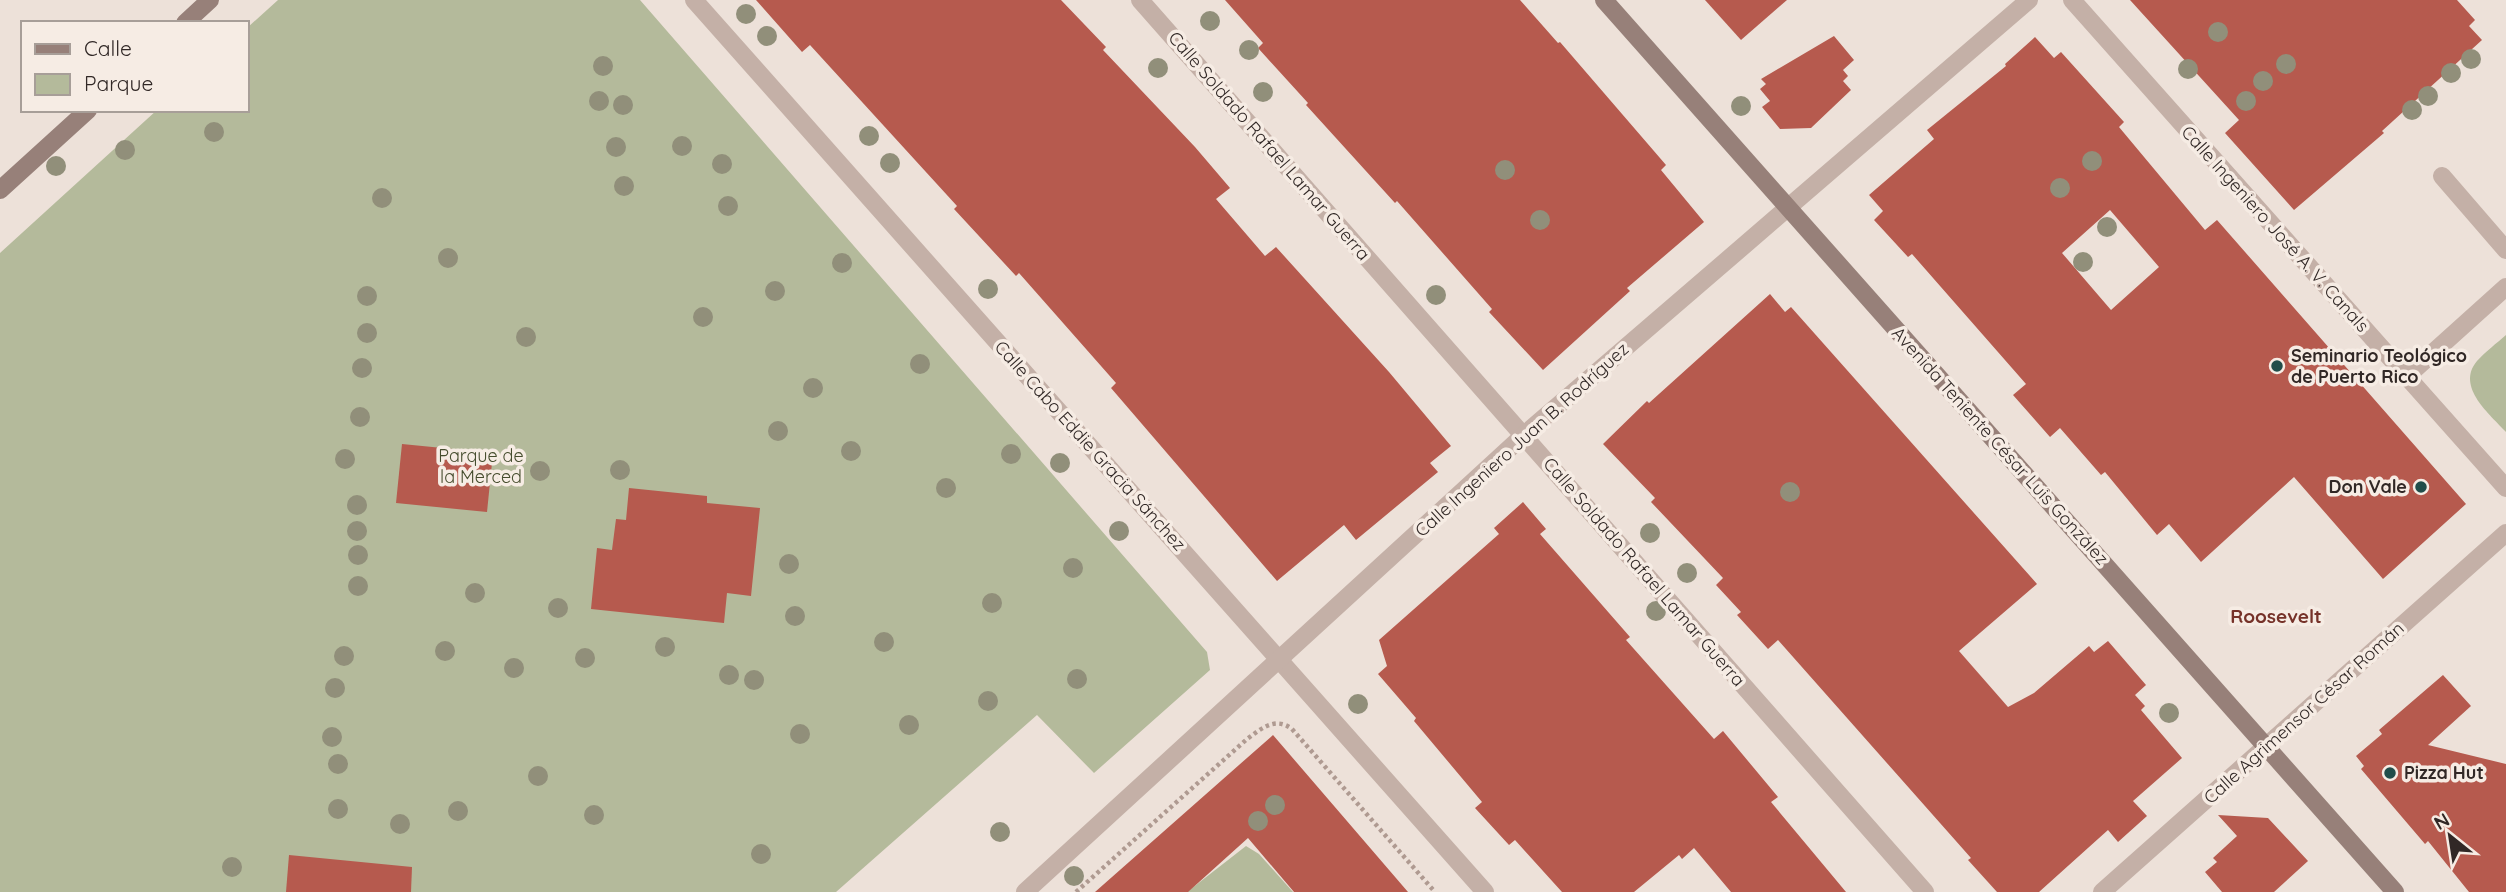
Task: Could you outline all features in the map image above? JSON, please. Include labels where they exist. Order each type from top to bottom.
[{"type":"street","points":[[187,21],[210,0]]},
{"type":"street","name":"Calle Cabo Eddie Gracia Sánchez","points":[[694,0],[1485,892]]},
{"type":"street","name":"Calle Soldado Rafael Lamar Guerra","points":[[1140,0],[1925,892]]},
{"type":"street","name":"Avenida Teniente César Luis González","points":[[1605,0],[2395,892]]},
{"type":"street","name":"Calle Ingeniero Juan B. Rodríguez","points":[[1025,892],[1524,435],[2029,0]]},
{"type":"street","name":"Calle Ingeniero José A. V. Canals","points":[[2072,0],[2506,488]]},
{"type":"street","points":[[0,190],[86,112]]},
{"type":"street","points":[[2442,176],[2506,250]]},
{"type":"street","points":[[2406,377],[2506,287]]},
{"type":"street","name":"Calle Agrimensor César Román","points":[[2102,892],[2506,533]]},
{"type":"path","points":[[1076,892],[1247,739],[1268,724],[1274,723],[1287,725],[1292,729],[1435,892]]},
{"type":"green space","name":"Parque de la Merced","points":[[278,0],[640,0],[1207,652],[1210,670],[1094,773],[1037,715],[836,892],[0,892],[0,253],[155,112],[248,112],[248,27]]},
{"type":"green space","points":[[2506,335],[2506,432],[2484,409],[2470,381],[2471,371],[2477,361]]},
{"type":"green space","points":[[1246,846],[1259,854],[1293,892],[1187,892]]},
{"type":"building","points":[[756,0],[1061,0],[1106,47],[1103,50],[1230,188],[1216,199],[1265,256],[1276,247],[1389,372],[1451,446],[1430,463],[1438,472],[1356,540],[1344,525],[1277,581],[1111,388],[1116,383],[1019,273],[1016,276],[954,209],[957,206],[810,45],[802,52]]},
{"type":"building","points":[[1225,0],[1520,0],[1558,43],[1560,42],[1666,165],[1661,170],[1704,222],[1627,288],[1630,291],[1543,370],[1489,312],[1492,309],[1397,201],[1395,203],[1306,105],[1308,103],[1258,48],[1263,43]]},
{"type":"building","points":[[1705,0],[1787,0],[1741,40]]},
{"type":"building","points":[[2130,0],[2457,0],[2475,20],[2469,26],[2482,40],[2382,131],[2384,133],[2294,210],[2225,133],[2239,120]]},
{"type":"building","points":[[1834,36],[1854,60],[1843,70],[1848,76],[1843,81],[1851,90],[1811,128],[1780,129],[1762,107],[1770,101],[1760,89],[1766,84],[1761,79]]},
{"type":"building","points":[[2035,37],[2054,58],[2061,52],[2124,122],[2119,127],[2205,230],[2217,220],[2466,504],[2383,579],[2294,477],[2201,562],[2169,524],[2157,535],[2105,472],[2101,475],[2060,428],[2050,437],[2013,395],[2026,384],[1912,254],[1908,257],[1874,220],[1883,211],[1869,195],[1934,139],[1927,130],[2006,66],[2005,64]],"holes":[[[2110,210],[2159,267],[2111,310],[2062,253]]]},
{"type":"building","points":[[1770,294],[1785,312],[1791,307],[2037,584],[1959,651],[2008,707],[2034,693],[2089,646],[2094,652],[2108,641],[2146,685],[2135,695],[2145,706],[2141,710],[2182,758],[2133,801],[2147,816],[2118,842],[2108,830],[2039,892],[1997,892],[1968,860],[1971,858],[1778,640],[1768,649],[1737,615],[1741,612],[1716,585],[1723,578],[1651,502],[1655,498],[1603,444],[1647,401],[1649,403]]},
{"type":"building","points":[[402,444],[493,453],[487,512],[396,503]]},
{"type":"building","points":[[629,488],[707,496],[707,503],[760,508],[751,596],[727,593],[724,623],[591,609],[597,548],[612,550],[616,519],[626,520]]},
{"type":"building","points":[[1523,502],[1546,529],[1540,534],[1630,637],[1626,640],[1714,739],[1723,731],[1778,797],[1771,802],[1846,892],[1731,892],[1694,848],[1682,859],[1679,855],[1634,892],[1562,892],[1515,840],[1509,845],[1475,808],[1482,802],[1378,674],[1387,666],[1379,640],[1499,534],[1494,528]]},
{"type":"building","points":[[2443,675],[2471,706],[2428,745],[2506,764],[2506,892],[2469,892],[2428,841],[2425,844],[2361,769],[2364,766],[2356,756],[2382,734],[2379,730]]},
{"type":"building","points":[[1273,735],[1408,892],[1294,892],[1248,838],[1188,892],[1095,892]]},
{"type":"building","points":[[2218,815],[2268,818],[2308,861],[2274,892],[2222,892],[2205,872],[2217,862],[2213,858],[2237,836]]},
{"type":"building","points":[[289,855],[412,867],[411,892],[286,892]]},
{"type":"place","name":"Seminario Teológico de Puerto Rico","points":[[2277,366]]},
{"type":"place","name":"Don Vale","points":[[2421,487]]},
{"type":"place","name":"Pizza Hut","points":[[2390,773]]},
{"type":"district","name":"Roosevelt","points":[[2276,616]]}]
